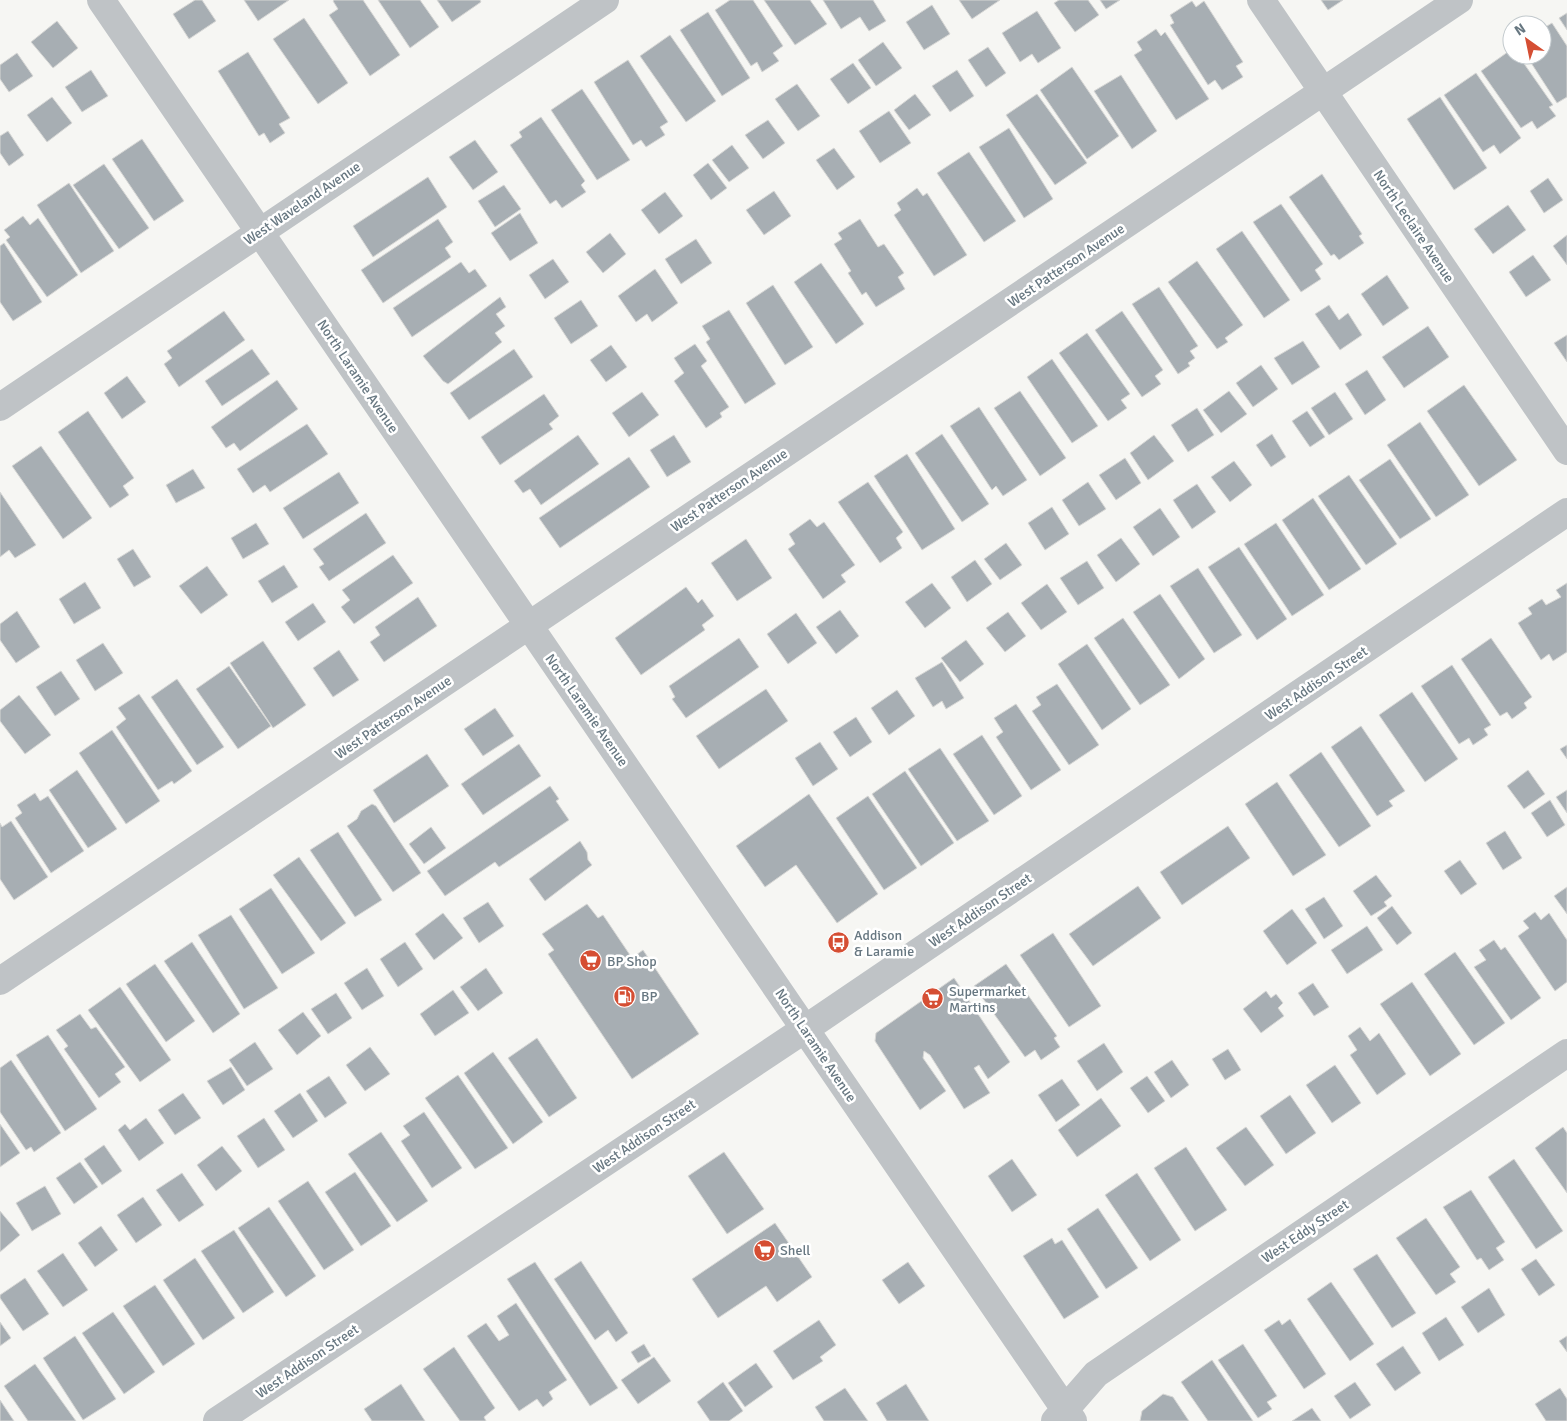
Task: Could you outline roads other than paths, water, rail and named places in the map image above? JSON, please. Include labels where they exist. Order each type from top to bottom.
[{"type":"street","name":"North Laramie Avenue","points":[[101,0],[805,1029],[1064,1417]]},
{"type":"street","name":"West Waveland Avenue","points":[[0,407],[605,0]]},
{"type":"street","name":"North Leclaire Avenue","points":[[1261,0],[1567,451]]},
{"type":"street","name":"West Patterson Avenue","points":[[0,981],[1459,0]]},
{"type":"street","name":"West Addison Street","points":[[217,1421],[805,1029],[1567,512]]},
{"type":"street","name":"West Eddy Street","points":[[1064,1417],[1096,1374],[1567,1053]]},
{"type":"place","name":"Addison & Laramie","points":[[838,943]]},
{"type":"place","name":"BP Shop","points":[[591,961]]},
{"type":"place","name":"BP","points":[[625,996]]},
{"type":"place","name":"Supermarket Martins","points":[[933,999]]},
{"type":"place","name":"Shell","points":[[764,1250]]}]
